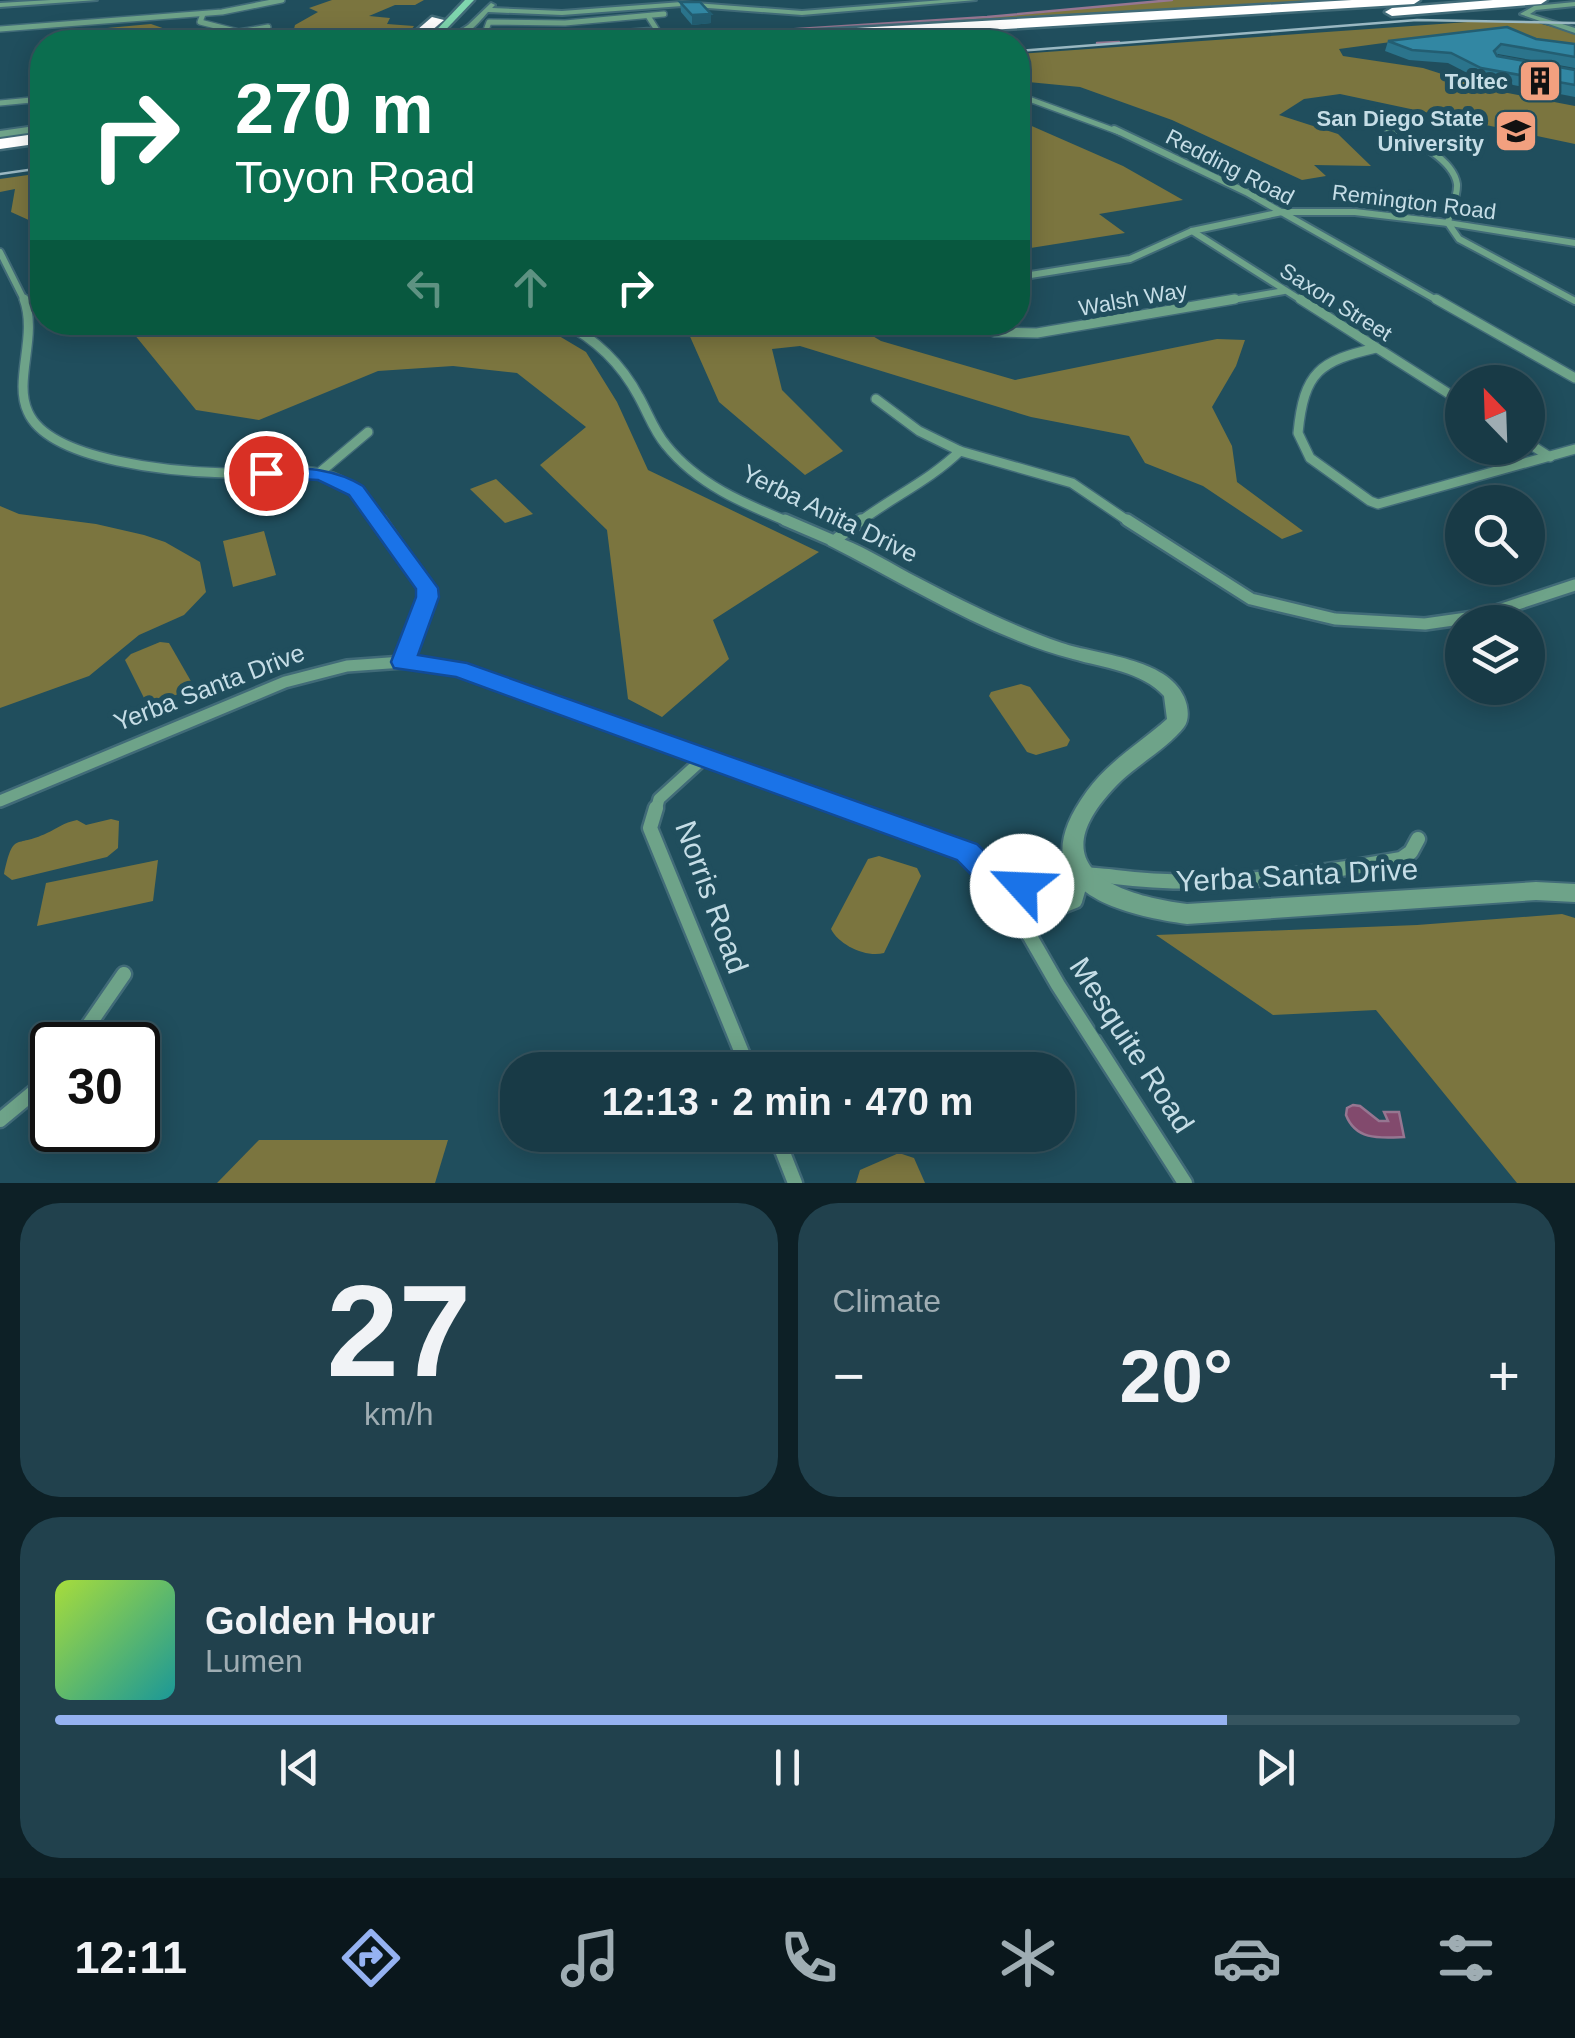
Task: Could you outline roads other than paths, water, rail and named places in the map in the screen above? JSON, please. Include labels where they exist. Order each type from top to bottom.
[{"type":"highway","points":[[934,30],[1414,0]]},
{"type":"highway","points":[[1037,40],[1542,0]]},
{"type":"highway","points":[[427,30],[442,19]]},
{"type":"highway","points":[[436,30],[442,19]]},
{"type":"highway","points":[[0,144],[30,140]]},
{"type":"highway","points":[[0,158],[30,153]]},
{"type":"main road","points":[[442,19],[459,0]]},
{"type":"main road","points":[[442,19],[470,0]]},
{"type":"street","points":[[0,5],[93,0]]},
{"type":"street","points":[[0,29],[203,14],[282,0]]},
{"type":"street","points":[[467,30],[497,0]]},
{"type":"street","points":[[485,16],[682,4],[802,13],[972,0]]},
{"type":"street","points":[[1575,4],[1534,8],[1524,14],[1575,31]]},
{"type":"street","points":[[611,9],[618,18]]},
{"type":"street","points":[[203,14],[200,22],[223,30]]},
{"type":"street","points":[[485,16],[618,18],[664,14]]},
{"type":"street","points":[[484,30],[485,16]]},
{"type":"street","points":[[648,16],[657,30]]},
{"type":"street","points":[[579,30],[580,25]]},
{"type":"street","points":[[532,30],[533,26]]},
{"type":"street","points":[[236,30],[268,27]]},
{"type":"street","points":[[0,104],[30,100]]},
{"type":"street","name":"Redding Road","points":[[1030,100],[1110,127],[1282,212],[1575,378]]},
{"type":"street","points":[[1354,115],[1390,130],[1448,166],[1458,188],[1448,224],[1458,239],[1575,301]]},
{"type":"street","points":[[0,134],[30,130]]},
{"type":"street","name":"Remington Road","points":[[1030,275],[1130,259],[1192,231],[1282,212],[1355,212],[1575,243]]},
{"type":"street","name":"Saxon Street","points":[[1192,231],[1445,391]]},
{"type":"street","points":[[0,252],[30,317],[26,408],[44,434],[86,452],[168,468],[318,474],[356,490],[427,588],[428,597],[403,662]]},
{"type":"street","name":"Walsh Way","points":[[1030,333],[1284,291]]},
{"type":"street","name":"Yerba Anita Drive","points":[[588,335],[613,355],[632,381],[663,443],[700,477],[988,619],[1080,656],[1136,670],[1172,691],[1180,705],[1176,722],[1096,794],[1076,825],[1071,848],[1075,879]]},
{"type":"street","points":[[1376,348],[1334,358],[1316,371],[1298,434],[1299,446],[1317,464],[1368,502],[1378,504],[1575,449]]},
{"type":"street","points":[[876,399],[919,431],[960,451],[1072,483],[1250,599],[1312,614],[1381,624],[1444,622],[1481,616],[1575,585]]},
{"type":"street","points":[[318,474],[368,432]]},
{"type":"street","points":[[834,541],[891,498],[932,478],[960,451]]},
{"type":"street","points":[[1545,454],[1550,457]]},
{"type":"street","name":"Yerba Santa Drive","points":[[0,801],[285,682],[346,666],[403,662],[459,668],[967,852],[1008,884]]},
{"type":"street","name":"Norris Road","points":[[704,758],[659,799],[650,828],[742,1052]]},
{"type":"street","name":"Yerba Santa Drive","points":[[1075,879],[1102,874],[1154,883],[1218,886],[1401,859],[1411,852],[1418,839]]},
{"type":"street","points":[[1008,884],[1022,886],[1075,879],[1076,901],[1042,914],[1034,910],[1015,914]]},
{"type":"street","name":"Yerba Santa Drive","points":[[1075,879],[1114,902],[1186,914],[1536,891],[1575,893]]},
{"type":"street","name":"Mesquite Road","points":[[1008,884],[1015,914],[1185,1183]]},
{"type":"street","points":[[90,1022],[124,974]]},
{"type":"street","points":[[0,1120],[30,1095]]},
{"type":"street","points":[[783,1152],[796,1183]]},
{"type":"waterway","points":[[781,30],[1172,0]]},
{"type":"waterway","points":[[1097,43],[1119,42]]},
{"type":"tram line","points":[[1030,50],[1417,20],[1575,23]]},
{"type":"tram line","points":[[0,174],[30,170]]},
{"type":"place","name":"Toltec","points":[[1540,81]]},
{"type":"place","name":"San Diego State University","points":[[1516,131]]}]
